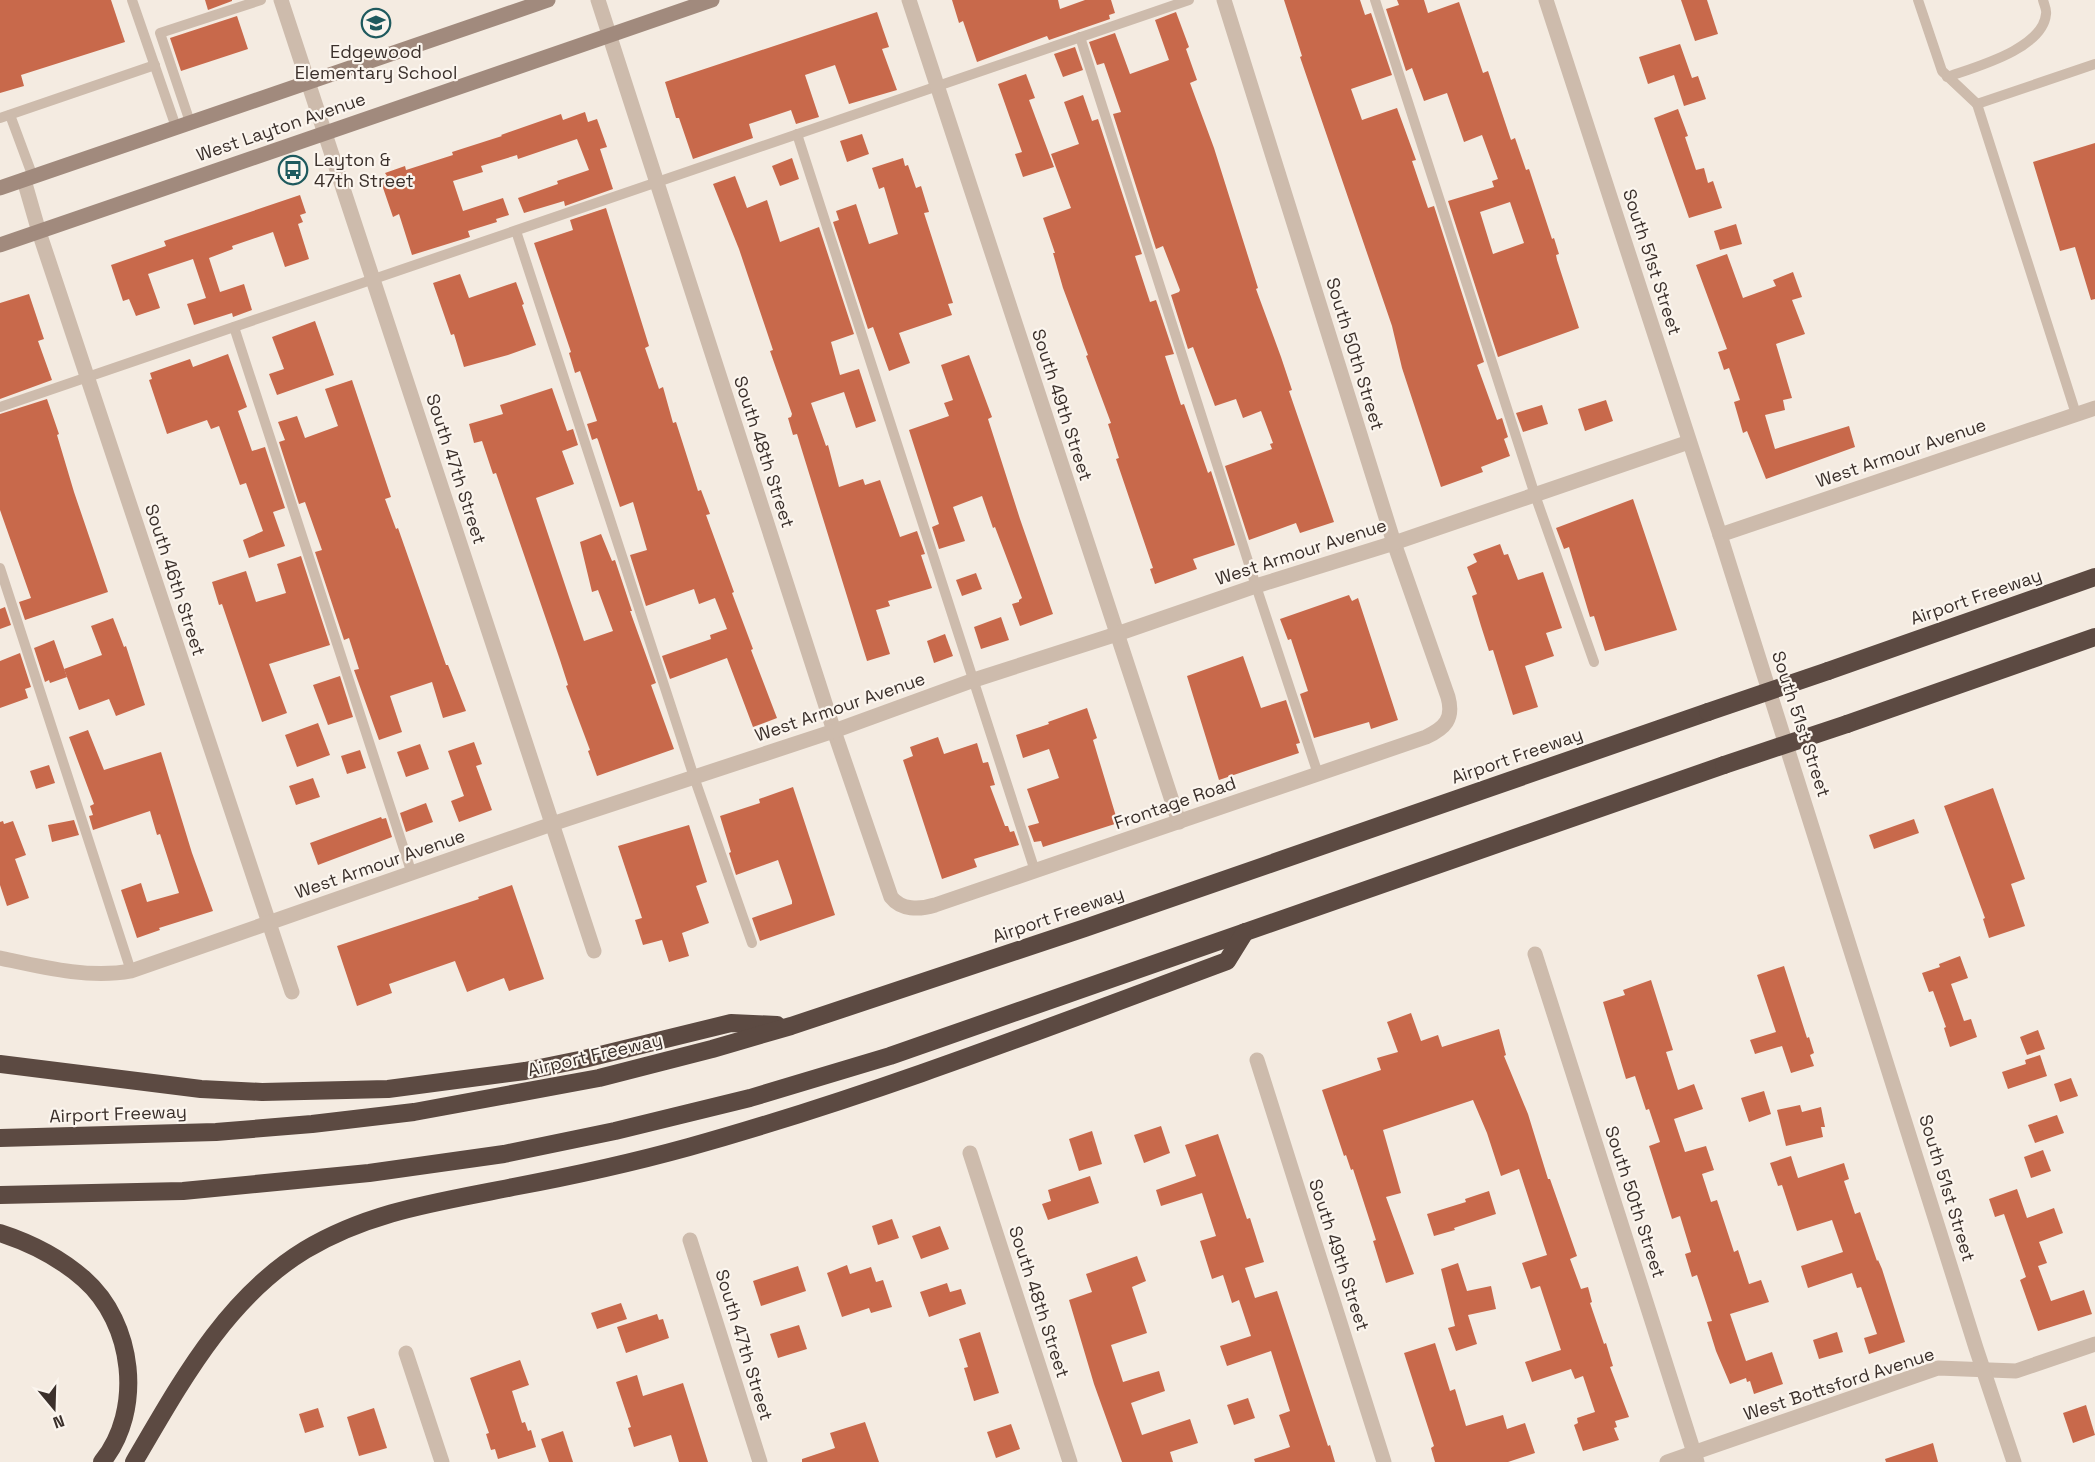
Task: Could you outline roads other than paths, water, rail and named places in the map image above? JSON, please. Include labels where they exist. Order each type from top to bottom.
[{"type":"highway","name":"Airport Freeway","points":[[0,1138],[216,1132],[414,1112],[599,1078],[712,1049],[791,1026],[1085,928],[2095,578]]},
{"type":"highway","points":[[0,1195],[183,1191],[369,1173],[504,1154],[615,1131],[750,1098],[890,1056],[2095,637]]},
{"type":"highway","points":[[134,1462],[186,1374],[214,1334],[234,1311],[273,1273],[305,1250],[341,1232],[399,1209],[584,1174],[688,1147],[808,1112],[915,1077],[1227,962],[1245,932]]},
{"type":"highway","points":[[0,1064],[201,1089],[262,1092],[378,1089],[467,1080],[525,1071],[731,1023],[791,1026]]},
{"type":"highway","points":[[0,1233],[25,1241],[49,1253],[70,1268],[86,1280],[112,1317],[126,1355],[129,1378],[125,1414],[118,1436],[102,1462]]},
{"type":"main road","name":"West Layton Avenue","points":[[0,188],[548,0]]},
{"type":"main road","name":"West Layton Avenue","points":[[0,245],[712,0]]},
{"type":"street","name":"South 47th Street","points":[[281,0],[594,951]]},
{"type":"street","name":"South 48th Street","points":[[598,0],[834,731],[891,897],[900,906],[905,907]]},
{"type":"street","name":"South 49th Street","points":[[909,0],[1179,822]]},
{"type":"street","name":"South 50th Street","points":[[1224,0],[1394,543],[1448,697],[1451,711],[1449,718]]},
{"type":"street","name":"South 51st Street","points":[[1546,0],[1720,535],[2014,1462]]},
{"type":"street","name":"South 46th Street","points":[[28,178],[39,232],[292,992]]},
{"type":"street","name":"West Armour Avenue","points":[[1720,535],[2095,408]]},
{"type":"street","name":"West Armour Avenue","points":[[0,958],[40,967],[106,975],[131,971],[552,824],[834,731],[974,680],[1256,586],[1394,543],[1689,442]]},
{"type":"street","name":"Frontage Road","points":[[905,907],[925,908],[935,905],[1426,737],[1444,727],[1449,718]]},
{"type":"street","name":"South 50th Street","points":[[1535,954],[1695,1457]]},
{"type":"street","name":"South 49th Street","points":[[1257,1060],[1384,1462]]},
{"type":"street","name":"South 48th Street","points":[[970,1153],[1070,1462]]},
{"type":"street","name":"South 47th Street","points":[[690,1240],[760,1462]]},
{"type":"street","name":"West Bottsford Avenue","points":[[1667,1462],[1695,1457],[1938,1368],[2016,1371],[2095,1344]]},
{"type":"street","points":[[406,1353],[442,1462]]},
{"type":"lane","points":[[132,0],[154,65],[183,125]]},
{"type":"lane","points":[[183,125],[160,33],[261,0]]},
{"type":"lane","points":[[0,407],[1189,0]]},
{"type":"lane","points":[[1375,0],[1535,495],[1594,662]]},
{"type":"lane","points":[[1918,0],[1942,71],[1977,104],[2076,414]]},
{"type":"lane","points":[[1947,77],[2011,53],[2039,32],[2047,13],[2043,0]]},
{"type":"lane","points":[[1080,37],[1318,774]]},
{"type":"lane","points":[[1977,104],[2095,64]]},
{"type":"lane","points":[[28,178],[5,116],[154,65]]},
{"type":"lane","points":[[797,134],[1035,871]]},
{"type":"lane","points":[[516,231],[694,777],[752,943]]},
{"type":"lane","points":[[234,327],[412,874]]},
{"type":"lane","points":[[0,568],[131,971]]},
{"type":"place","name":"Edgewood Elementary School","points":[[376,23]]},
{"type":"place","name":"Layton & 47th Street","points":[[293,170]]}]
